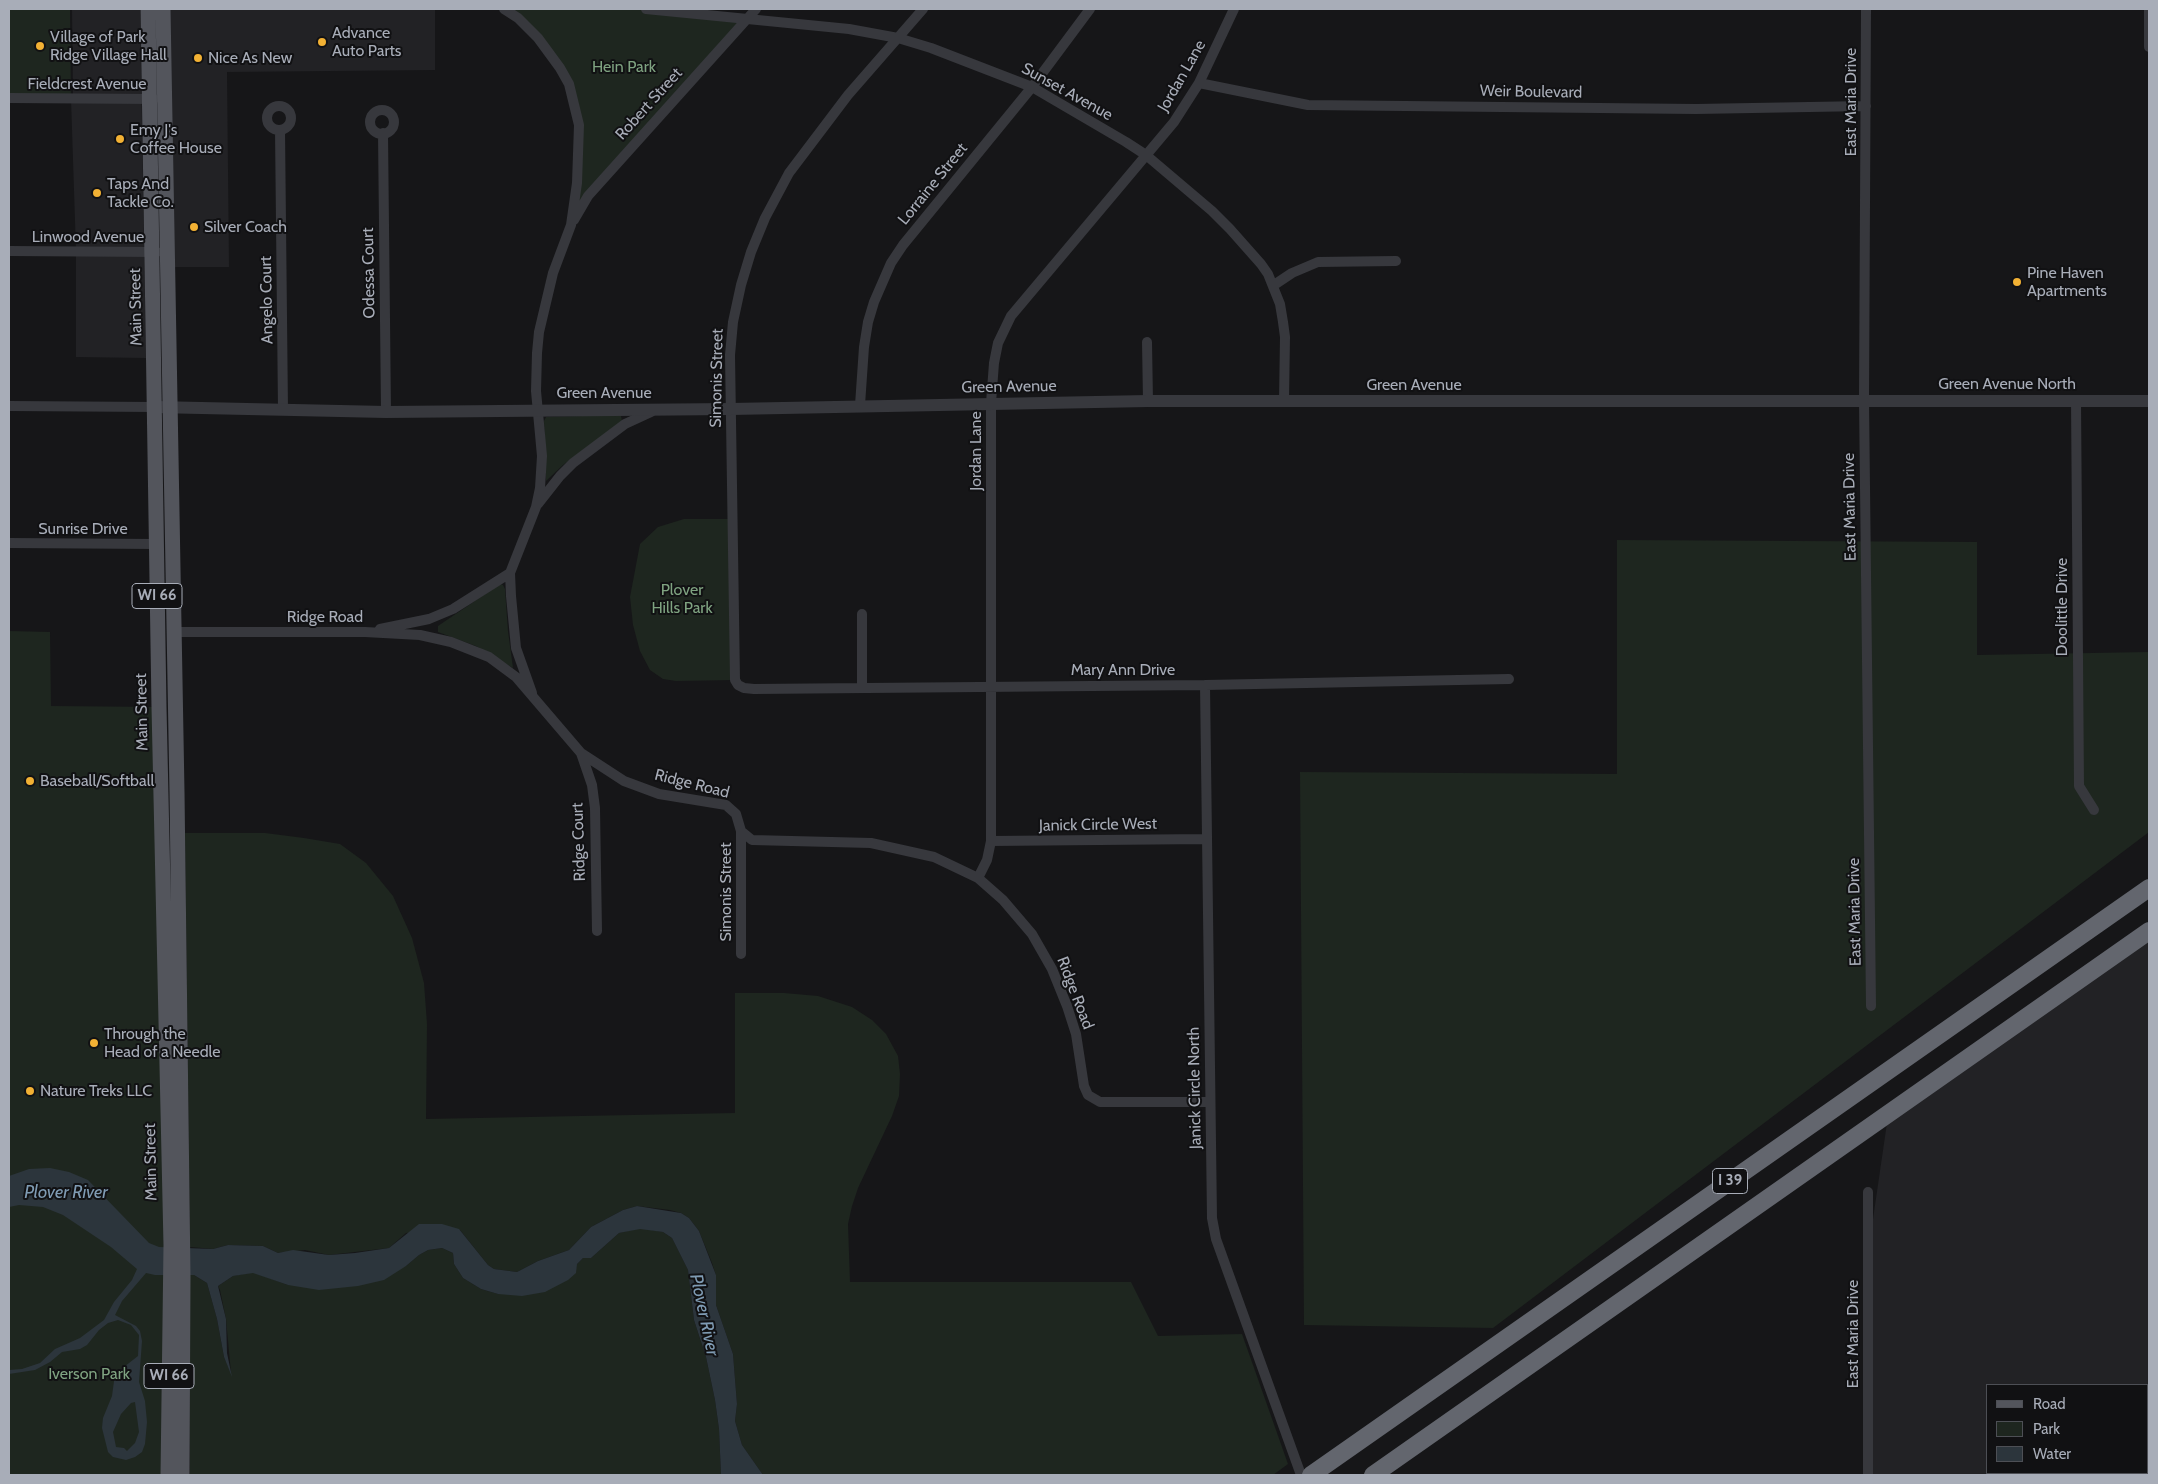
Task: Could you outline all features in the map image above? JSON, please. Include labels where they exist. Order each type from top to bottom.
[{"type":"highway","name":"I 39","points":[[1311,1475],[2149,888]]},
{"type":"highway","name":"I 39","points":[[1373,1475],[2149,931]]},
{"type":"main road","name":"Main Street","points":[[148,9],[149,99],[160,252]]},
{"type":"main road","name":"Main Street","points":[[163,9],[165,99],[160,252],[162,406],[174,632],[176,1245]]},
{"type":"main road","name":"Main Street","points":[[162,406],[156,544],[182,1475]]},
{"type":"main road","name":"Main Street","points":[[168,1475],[177,1277]]},
{"type":"street","name":"Robert Street","points":[[507,9],[527,26],[551,54],[569,84],[575,104],[579,125],[579,148],[577,183],[571,225]]},
{"type":"street","name":"Sunset Avenue","points":[[646,9],[748,17],[849,29],[898,38],[931,48],[1032,86],[1146,155],[1230,229],[1261,264],[1274,285],[1280,304],[1285,337],[1284,401]]},
{"type":"street","name":"Robert Street","points":[[536,506],[542,472],[542,440],[536,374],[539,332],[553,273],[571,225],[588,196],[756,9]]},
{"type":"street","name":"Simonis Street","points":[[738,685],[734,680],[730,355],[733,322],[751,252],[764,218],[788,173],[813,138],[848,95],[923,9]]},
{"type":"street","name":"Lorraine Street","points":[[860,405],[868,322],[877,295],[903,244],[1032,86],[1090,9]]},
{"type":"street","name":"Jordan Lane","points":[[978,878],[987,860],[990,841],[992,686],[991,404],[995,355],[1004,327],[1174,122],[1199,83],[1234,9]]},
{"type":"street","name":"East Maria Drive","points":[[1866,9],[1864,400],[1871,1006]]},
{"type":"street","points":[[2149,9],[2149,47]]},
{"type":"street","name":"Weir Boulevard","points":[[1199,83],[1308,105],[1696,109],[1866,106]]},
{"type":"street","name":"Fieldcrest Avenue","points":[[9,98],[165,99]]},
{"type":"street","name":"Angelo Court","points":[[280,130],[283,410]]},
{"type":"street","name":"Odessa Court","points":[[382,133],[386,412]]},
{"type":"street","name":"Linwood Avenue","points":[[9,251],[160,252]]},
{"type":"street","points":[[1274,285],[1292,273],[1318,262],[1396,260]]},
{"type":"street","points":[[1146,342],[1148,401]]},
{"type":"street","name":"Green Avenue","points":[[162,406],[386,412],[731,409],[860,405],[1148,401],[1864,400]]},
{"type":"street","name":"Green Avenue North","points":[[1864,400],[2149,401]]},
{"type":"street","name":"Doolittle Drive","points":[[2076,400],[2079,786],[2094,810]]},
{"type":"street","points":[[9,406],[162,406]]},
{"type":"street","points":[[534,698],[516,648],[510,573],[536,506],[560,476],[574,463],[625,424],[645,413],[662,409]]},
{"type":"street","name":"Sunrise Drive","points":[[9,543],[156,544]]},
{"type":"street","points":[[365,632],[429,619],[453,609],[510,573]]},
{"type":"street","points":[[862,614],[862,687]]},
{"type":"street","name":"Ridge Road","points":[[174,632],[365,632],[420,635],[458,645],[489,657],[516,677],[581,753],[624,781],[659,794],[726,805],[736,814],[741,831],[752,840],[871,843],[934,857],[978,878],[1003,900],[1032,934],[1052,969],[1068,1006],[1076,1034],[1084,1086],[1088,1095],[1100,1102],[1210,1102]]},
{"type":"street","name":"Mary Ann Drive","points":[[738,685],[754,689],[1509,679]]},
{"type":"street","name":"Janick Circle North","points":[[1205,684],[1211,1196],[1216,1239],[1301,1475]]},
{"type":"street","name":"Ridge Court","points":[[581,753],[592,785],[595,808],[596,931]]},
{"type":"street","name":"Simonis Street","points":[[741,831],[741,954]]},
{"type":"street","name":"Janick Circle West","points":[[990,841],[1207,839]]},
{"type":"street","name":"East Maria Drive","points":[[1868,1192],[1868,1475]]},
{"type":"shaded area","points":[[72,9],[140,9],[146,358],[76,357],[76,251],[71,99],[73,95]]},
{"type":"shaded area","points":[[168,9],[435,9],[435,70],[227,72],[229,267],[173,267]]},
{"type":"shaded area","points":[[2149,931],[2149,1475],[1873,1475],[1873,1219],[1888,1116]]},
{"type":"green space","points":[[9,9],[70,9],[71,99],[9,98]]},
{"type":"green space","name":"Hein Park","points":[[504,9],[646,9],[748,17],[628,150],[571,225],[579,125],[560,68]]},
{"type":"green space","points":[[621,416],[622,421],[563,465],[546,481],[544,421],[546,417]]},
{"type":"green space","name":"Plover Hills Park","points":[[684,519],[732,519],[735,680],[676,681],[663,679],[650,670],[640,651],[633,625],[630,597],[640,544],[658,527]]},
{"type":"green space","points":[[1617,540],[1977,542],[1977,655],[2149,652],[2149,832],[1493,1328],[1304,1325],[1300,772],[1617,774]]},
{"type":"green space","points":[[500,584],[505,589],[513,668],[476,646],[438,632],[438,626]]},
{"type":"green space","name":"Iverson Park","points":[[9,631],[50,632],[51,706],[159,707],[168,1475],[9,1475]]},
{"type":"green space","points":[[185,833],[265,833],[304,838],[340,844],[366,863],[393,896],[412,938],[424,983],[427,1024],[426,1119],[735,1113],[735,993],[784,993],[818,996],[852,1007],[872,1020],[886,1034],[898,1056],[900,1074],[899,1096],[892,1116],[858,1188],[852,1206],[848,1224],[850,1282],[1131,1282],[1158,1336],[1242,1334],[1288,1464],[1273,1475],[763,1475],[742,1445],[735,1421],[737,1404],[733,1354],[716,1305],[716,1275],[712,1263],[699,1231],[689,1218],[681,1213],[670,1210],[637,1206],[623,1210],[591,1227],[569,1250],[538,1261],[517,1272],[494,1269],[488,1265],[460,1230],[406,1233],[389,1248],[329,1255],[305,1250],[278,1253],[263,1246],[228,1245],[213,1249],[190,1247]]},
{"type":"green space","points":[[640,1228],[663,1232],[672,1238],[688,1270],[694,1320],[706,1357],[715,1400],[719,1429],[721,1475],[190,1475],[189,1275],[194,1275],[207,1283],[217,1319],[224,1357],[231,1373],[226,1319],[218,1286],[233,1276],[253,1272],[288,1285],[406,1266],[428,1250],[442,1248],[453,1253],[454,1264],[463,1278],[481,1289],[498,1294],[577,1264],[583,1258],[591,1258],[619,1233]]},
{"type":"water","name":"Plover River","points":[[50,1168],[69,1172],[88,1180],[149,1243],[159,1247],[213,1249],[228,1245],[263,1246],[278,1253],[293,1250],[329,1255],[355,1253],[389,1248],[419,1224],[442,1224],[459,1229],[488,1265],[494,1269],[517,1272],[538,1261],[569,1250],[591,1227],[623,1210],[637,1206],[681,1213],[689,1218],[699,1231],[716,1275],[716,1305],[733,1354],[737,1404],[735,1421],[742,1445],[763,1475],[721,1475],[719,1429],[715,1400],[706,1357],[694,1320],[688,1270],[672,1238],[663,1232],[640,1229],[619,1233],[591,1258],[583,1258],[577,1264],[576,1273],[568,1280],[545,1292],[522,1296],[498,1294],[481,1289],[463,1278],[454,1264],[453,1253],[442,1248],[428,1250],[384,1280],[358,1286],[319,1290],[288,1285],[253,1273],[233,1276],[218,1286],[226,1319],[227,1353],[232,1377],[224,1357],[217,1319],[207,1283],[194,1275],[155,1275],[146,1273],[122,1301],[115,1315],[136,1326],[140,1331],[142,1341],[139,1382],[145,1401],[147,1422],[145,1444],[142,1452],[135,1457],[126,1460],[113,1457],[108,1452],[102,1428],[103,1418],[112,1396],[115,1374],[138,1356],[139,1335],[131,1325],[118,1320],[108,1323],[99,1330],[87,1345],[80,1349],[62,1352],[50,1362],[35,1370],[9,1374],[9,1370],[22,1369],[40,1363],[55,1349],[80,1338],[104,1320],[114,1302],[132,1280],[137,1269],[111,1247],[63,1215],[43,1207],[19,1205],[9,1207],[9,1176],[29,1169]],"holes":[[[135,1402],[139,1432],[135,1443],[127,1451],[124,1448],[116,1447],[113,1432],[121,1414],[131,1403]]]},
{"type":"place","name":"Advance Auto Parts","points":[[322,42]]},
{"type":"place","name":"Village of Park Ridge Village Hall","points":[[40,46]]},
{"type":"place","name":"Nice As New","points":[[198,58]]},
{"type":"place","name":"Emy J's Coffee House","points":[[120,139]]},
{"type":"place","name":"Taps And Tackle Co.","points":[[97,193]]},
{"type":"place","name":"Silver Coach","points":[[194,227]]},
{"type":"place","name":"Pine Haven Apartments","points":[[2017,282]]},
{"type":"place","name":"Baseball/Softball","points":[[30,781]]},
{"type":"place","name":"Through the Head of a Needle","points":[[94,1043]]},
{"type":"place","name":"Nature Treks LLC","points":[[30,1091]]}]
